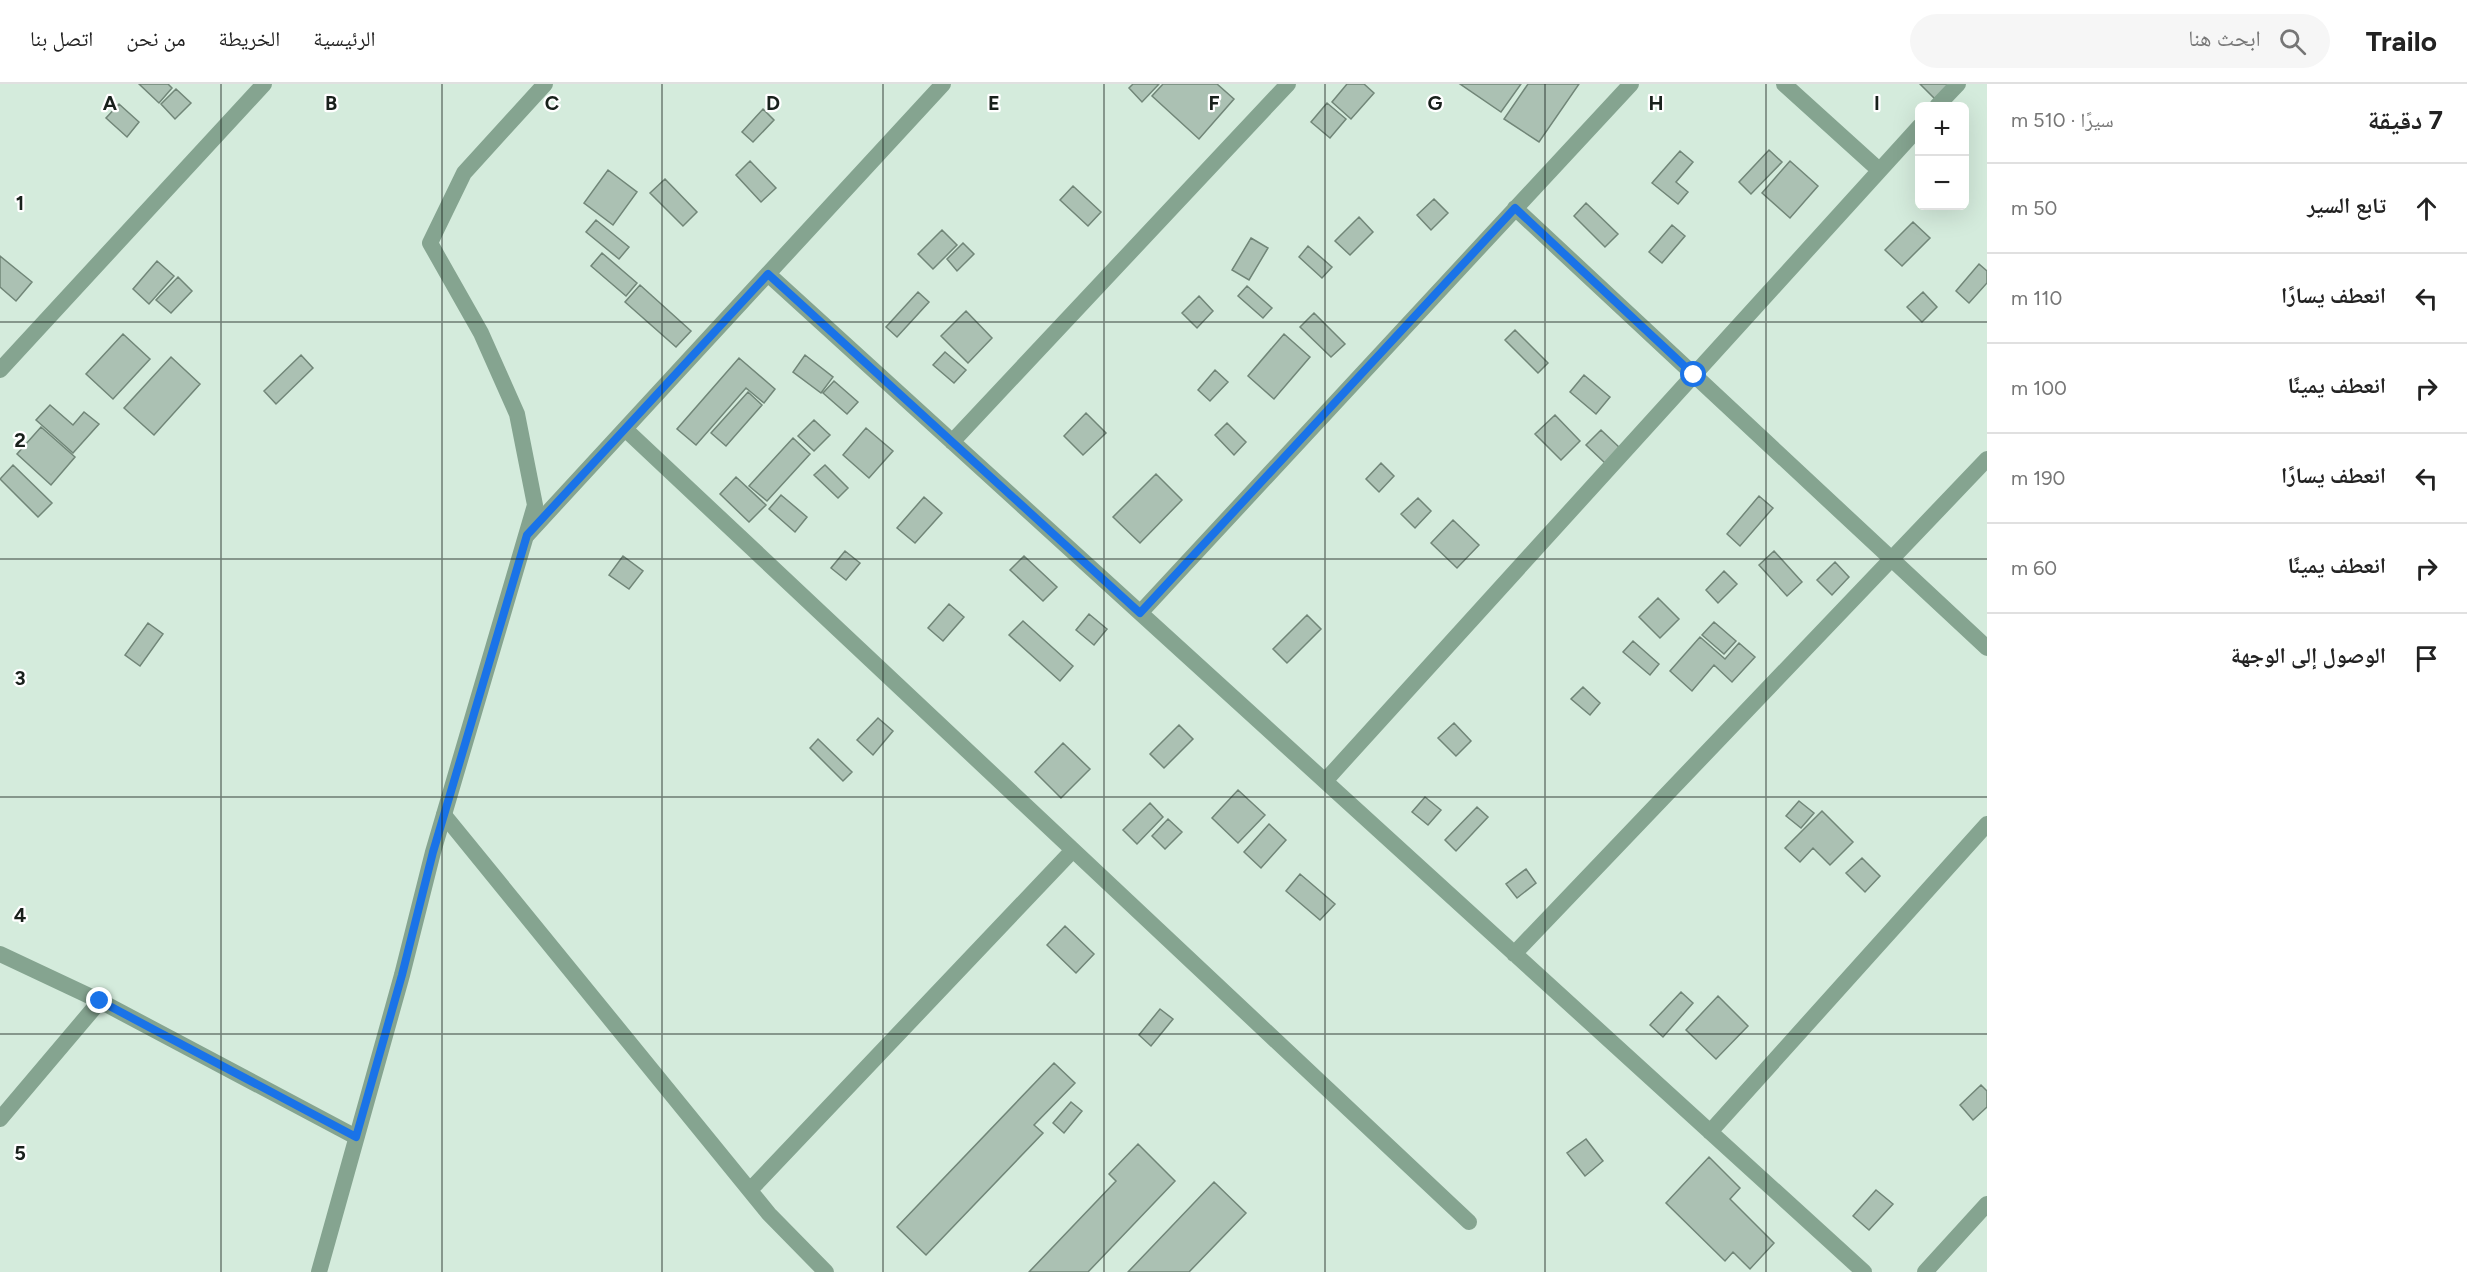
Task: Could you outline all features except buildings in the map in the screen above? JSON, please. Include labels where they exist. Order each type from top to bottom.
[{"type":"street","points":[[0,370],[264,84]]},
{"type":"street","points":[[320,1272],[444,815],[535,505],[517,414],[482,333],[430,243],[464,173],[545,84]]},
{"type":"street","points":[[527,535],[943,84]]},
{"type":"street","points":[[952,442],[1288,84]]},
{"type":"street","points":[[1140,613],[1631,84]]},
{"type":"street","points":[[1784,84],[1880,170]]},
{"type":"street","points":[[1941,102],[1958,84]]},
{"type":"street","points":[[1325,781],[1915,132]]},
{"type":"street","points":[[1515,208],[1987,648]]},
{"type":"street","points":[[768,274],[1864,1272]]},
{"type":"street","points":[[625,429],[1469,1222]]},
{"type":"street","points":[[1514,954],[1987,459]]},
{"type":"street","points":[[444,815],[769,1214],[826,1272]]},
{"type":"street","points":[[1710,1132],[1987,824]]},
{"type":"street","points":[[750,1190],[1073,850]]},
{"type":"street","points":[[0,954],[100,1001],[356,1137]]},
{"type":"street","points":[[0,1119],[100,1001]]},
{"type":"street","points":[[1925,1272],[1987,1204]]},
{"type":"route","points":[[100,1001],[356,1137],[402,975],[433,852],[527,535],[768,274],[1140,613],[1515,208],[1694,375]]}]
